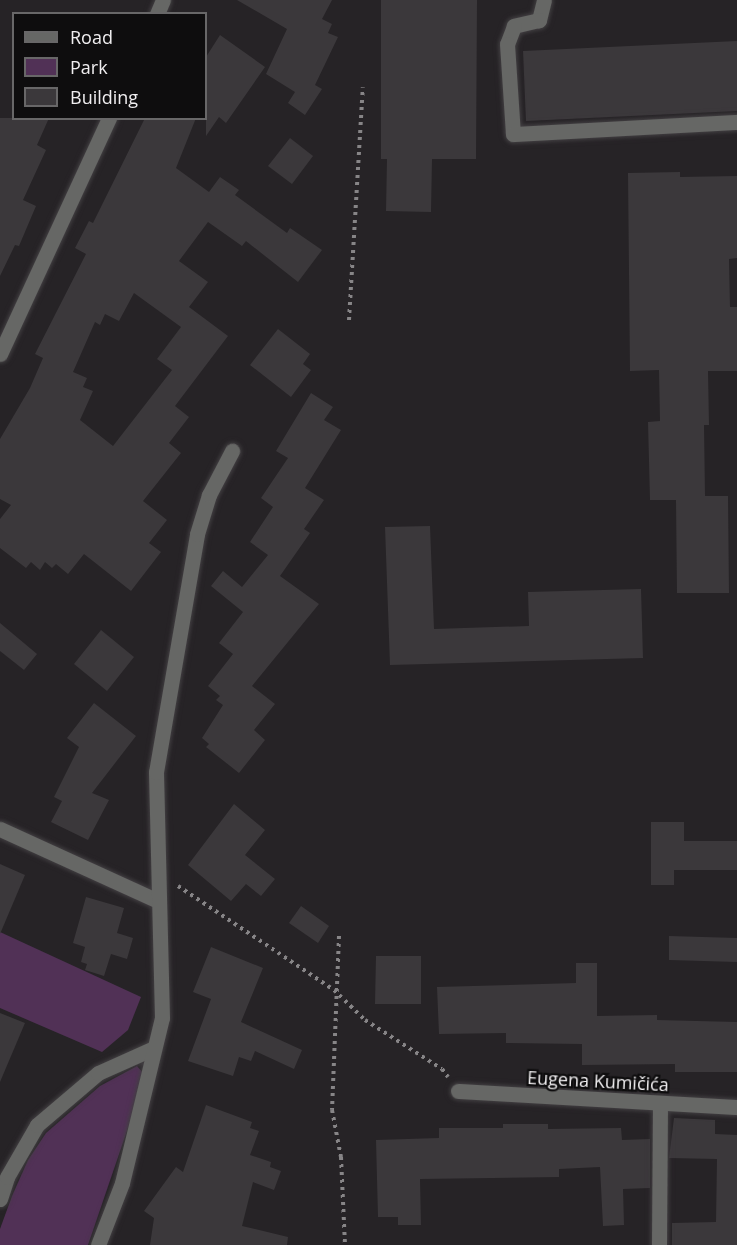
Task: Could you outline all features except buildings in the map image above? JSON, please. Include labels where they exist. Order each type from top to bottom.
[{"type":"street","points":[[544,0],[539,20],[514,26],[507,44],[513,134],[737,122]]},
{"type":"street","points":[[0,354],[108,120]]},
{"type":"street","points":[[98,1245],[122,1183],[162,1018],[156,900],[156,772],[197,534],[209,495],[232,451]]},
{"type":"street","points":[[0,829],[156,900]]},
{"type":"street","points":[[0,1199],[8,1176],[37,1125],[98,1073],[154,1048]]},
{"type":"street","name":"Eugena Kumičića","points":[[458,1091],[737,1107]]},
{"type":"street","points":[[659,1245],[660,1104]]},
{"type":"path","points":[[349,320],[363,87]]},
{"type":"path","points":[[157,873],[334,990],[365,1020],[442,1069],[458,1091]]},
{"type":"path","points":[[339,936],[334,990],[332,1110],[341,1157],[345,1245]]},
{"type":"green space","points":[[0,932],[141,997],[128,1030],[102,1052],[0,1008]]},
{"type":"green space","points":[[137,1066],[143,1073],[143,1084],[88,1245],[0,1245],[0,1229],[12,1196],[28,1160],[46,1133],[100,1086]]}]
